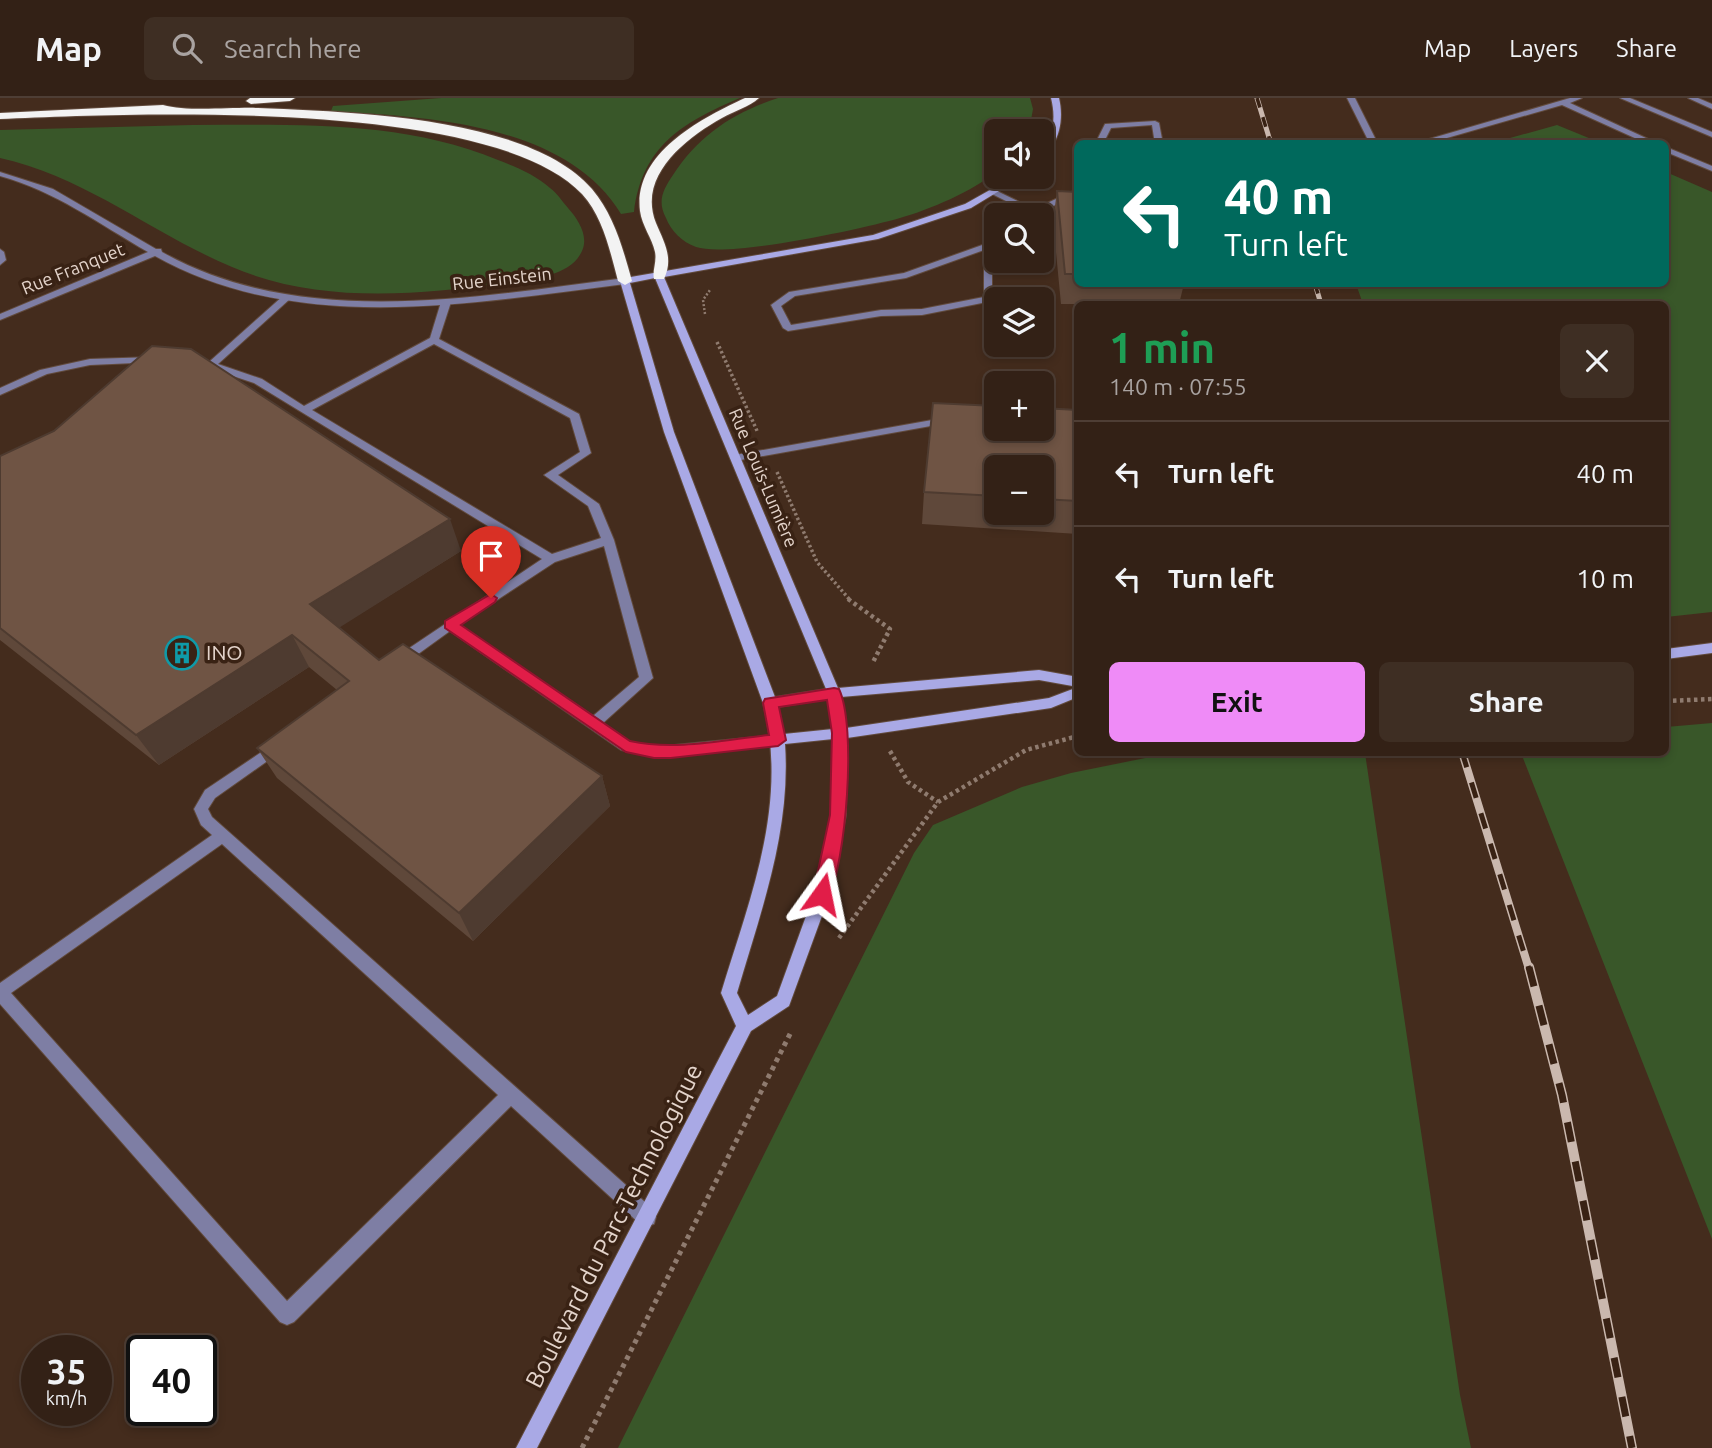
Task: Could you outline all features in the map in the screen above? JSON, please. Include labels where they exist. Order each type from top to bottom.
[{"type":"highway","points":[[0,116],[149,109],[290,98]]},
{"type":"highway","points":[[659,276],[662,255],[646,209],[648,186],[663,159],[687,134],[719,113],[754,98]]},
{"type":"highway","points":[[149,109],[363,118],[419,124],[485,138],[525,151],[583,186],[597,204],[611,233],[625,281]]},
{"type":"street","points":[[1054,133],[1059,117],[1055,98]]},
{"type":"street","points":[[1351,98],[1372,140]]},
{"type":"street","points":[[1430,140],[1578,98]]},
{"type":"street","points":[[1625,98],[1712,135]]},
{"type":"street","points":[[1692,98],[1712,107]]},
{"type":"street","points":[[1562,102],[1645,140]]},
{"type":"street","points":[[1101,140],[1108,126],[1155,123],[1158,140]]},
{"type":"street","points":[[1669,150],[1712,169]]},
{"type":"street","name":"Rue Einstein","points":[[0,174],[55,192],[187,268],[213,278],[286,298],[352,306],[446,302],[659,276],[875,237],[931,220],[1000,189]]},
{"type":"street","points":[[1052,203],[1074,191]]},
{"type":"street","points":[[994,193],[1012,203]]},
{"type":"street","points":[[988,247],[989,299],[922,312],[881,313],[788,328],[776,306],[792,294],[906,275],[988,247]]},
{"type":"street","name":"Rue Franquet","points":[[0,317],[158,251]]},
{"type":"street","points":[[0,253],[0,262]]},
{"type":"street","name":"Rue Louis-Lumière","points":[[659,276],[834,693]]},
{"type":"street","points":[[625,281],[669,432],[770,703],[778,740],[780,781],[773,836],[729,993],[745,1026]]},
{"type":"street","points":[[211,365],[286,298]]},
{"type":"street","points":[[304,410],[434,340],[446,302]]},
{"type":"street","points":[[434,340],[575,416],[586,453],[550,475],[593,504],[608,540],[646,678],[593,724]]},
{"type":"street","points":[[0,392],[44,372],[90,362],[162,360]]},
{"type":"street","points":[[188,362],[211,365],[258,381],[551,559]]},
{"type":"street","points":[[735,458],[957,420]]},
{"type":"street","points":[[387,670],[551,559],[608,540]]},
{"type":"street","points":[[450,625],[626,746],[654,752],[883,729],[1051,703],[1074,694]]},
{"type":"street","points":[[1669,654],[1712,648]]},
{"type":"street","points":[[770,703],[834,693],[1039,675],[1074,681]]},
{"type":"street","name":"Boulevard du Parc-Technologique","points":[[526,1448],[745,1026],[783,1001],[822,894],[839,815],[840,733],[834,693]]},
{"type":"street","points":[[290,738],[211,794],[201,809],[206,821],[647,1217]]},
{"type":"street","points":[[222,836],[1,992],[287,1315],[510,1094]]},
{"type":"path","points":[[709,324],[703,300],[719,283]]},
{"type":"path","points":[[714,335],[805,544],[820,570],[859,610],[890,629]]},
{"type":"path","points":[[1669,702],[1712,699]]},
{"type":"path","points":[[838,939],[844,927],[939,802],[1026,750],[1074,737]]},
{"type":"path","points":[[582,1448],[795,1024]]},
{"type":"green space","points":[[441,98],[740,98],[701,117],[669,139],[646,170],[634,212],[621,214],[597,184],[566,160],[530,143],[450,122],[331,111],[333,106]]},
{"type":"green space","points":[[778,98],[1030,98],[1033,109],[1031,119],[984,119],[984,180],[963,193],[924,210],[857,229],[765,246],[713,249],[696,247],[686,242],[674,232],[663,212],[662,196],[669,180],[694,148],[718,127]]},
{"type":"green space","points":[[192,125],[309,126],[386,131],[461,147],[519,169],[544,183],[575,217],[583,234],[584,245],[576,260],[568,267],[547,276],[523,280],[468,288],[400,293],[297,287],[232,267],[61,178],[0,158],[0,130]]},
{"type":"green space","points":[[1557,125],[1594,140],[1503,140]]},
{"type":"green space","points":[[1669,173],[1712,192],[1712,612],[1669,617],[1669,301],[1362,301],[1357,287],[1669,287]]},
{"type":"green space","points":[[1712,723],[1712,1239],[1522,756],[1669,756],[1669,727]]},
{"type":"green space","points":[[1155,756],[1365,756],[1460,1395],[1471,1448],[618,1448],[914,853],[933,825],[1022,787],[1071,773]]},
{"type":"building","points":[[1057,191],[1074,192],[1074,274],[1065,274]]},
{"type":"building","name":"INO","points":[[152,346],[191,349],[450,519],[310,604],[379,660],[403,644],[602,776],[459,913],[257,748],[349,681],[292,635],[136,735],[0,628],[0,456],[54,431]]},
{"type":"building","points":[[933,403],[984,405],[984,441],[1054,441],[1054,409],[1074,410],[1074,501],[1054,500],[1054,455],[984,455],[984,495],[924,492]]},
{"type":"railway","points":[[1257,98],[1270,140]]},
{"type":"railway","points":[[1316,287],[1320,301]]},
{"type":"railway","points":[[1463,756],[1529,969]]},
{"type":"railway","points":[[1529,967],[1562,1095],[1632,1448]]},
{"type":"place","name":"INO","points":[[182,653]]},
{"type":"route","points":[[491,598],[450,625],[626,746],[654,752],[671,752],[778,740],[770,703],[834,693],[840,733],[839,815],[822,894]]}]
